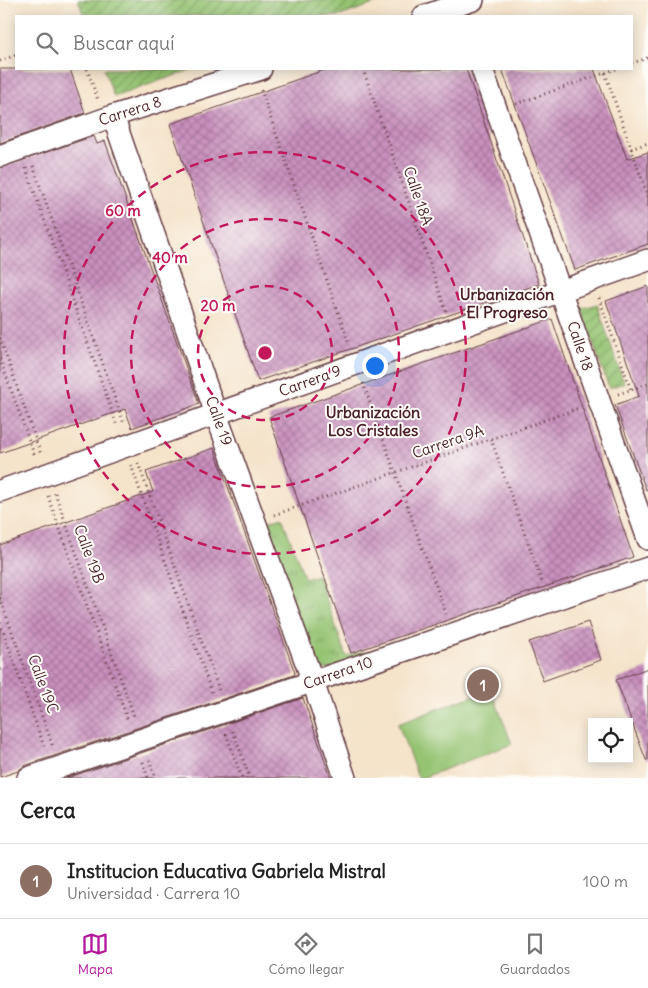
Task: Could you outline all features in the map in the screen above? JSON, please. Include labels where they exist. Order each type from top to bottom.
[{"type":"street","points":[[429,15],[465,7]]},
{"type":"street","name":"Carrera 8","points":[[0,156],[113,116],[258,70]]},
{"type":"street","name":"Calle 18","points":[[482,70],[648,539]]},
{"type":"street","name":"Calle 19","points":[[113,116],[216,414],[313,682],[345,778]]},
{"type":"street","name":"Carrera 9","points":[[0,491],[648,260]]},
{"type":"street","name":"Carrera 10","points":[[28,778],[648,568]]},
{"type":"path","points":[[0,61],[15,55]]},
{"type":"path","points":[[633,63],[648,58]]},
{"type":"path","points":[[87,70],[101,107],[113,116]]},
{"type":"path","name":"Calle 18A","points":[[363,70],[453,330]]},
{"type":"path","points":[[497,111],[613,70]]},
{"type":"path","points":[[605,73],[648,197]]},
{"type":"path","points":[[631,149],[648,143]]},
{"type":"path","points":[[592,280],[631,390]]},
{"type":"path","name":"Calle 19B","points":[[0,338],[45,475],[139,740],[156,778]]},
{"type":"path","name":"Calle 19B","points":[[0,359],[45,475],[139,740],[148,778]]},
{"type":"path","name":"Carrera 9A","points":[[255,522],[648,384]]},
{"type":"path","points":[[490,439],[549,601]]},
{"type":"path","name":"Calle 19C","points":[[0,598],[56,769]]},
{"type":"path","name":"Calle 19C","points":[[0,623],[56,769]]},
{"type":"green space","points":[[78,0],[385,0],[343,15],[84,15]]},
{"type":"green space","points":[[104,70],[190,70],[114,97]]},
{"type":"green space","points":[[597,304],[624,383],[609,388],[581,309]]},
{"type":"green space","points":[[282,517],[305,579],[318,575],[346,656],[364,651],[366,658],[324,670],[310,666],[259,525]]},
{"type":"green space","points":[[491,689],[512,744],[418,778],[398,724]]},
{"type":"building","points":[[0,69],[70,70],[85,113],[0,143]]},
{"type":"building","points":[[324,70],[466,70],[539,284],[258,381],[170,124]]},
{"type":"building","points":[[502,70],[594,70],[627,159],[648,152],[648,244],[575,270]]},
{"type":"building","points":[[94,136],[97,144],[105,141],[199,404],[132,428],[125,409],[0,453],[0,168]]},
{"type":"building","points":[[648,286],[648,489],[646,490],[615,405],[639,396],[606,301]]},
{"type":"building","points":[[552,319],[633,557],[351,653],[269,417]]},
{"type":"building","points":[[214,448],[295,673],[294,675],[24,766],[18,771],[0,777],[0,545],[153,492],[146,472]]},
{"type":"building","points":[[588,622],[601,660],[543,681],[529,642]]},
{"type":"building","points":[[648,668],[648,760],[646,760],[633,725],[633,718],[630,718],[616,680]]},
{"type":"building","points":[[303,698],[331,778],[67,778]]},
{"type":"place","name":"Institucion Educativa Gabriela Mistral","points":[[483,685]]},
{"type":"district","name":"Urbanización El Progreso","points":[[507,303]]},
{"type":"district","name":"Urbanización Los Cristales","points":[[373,421]]}]
